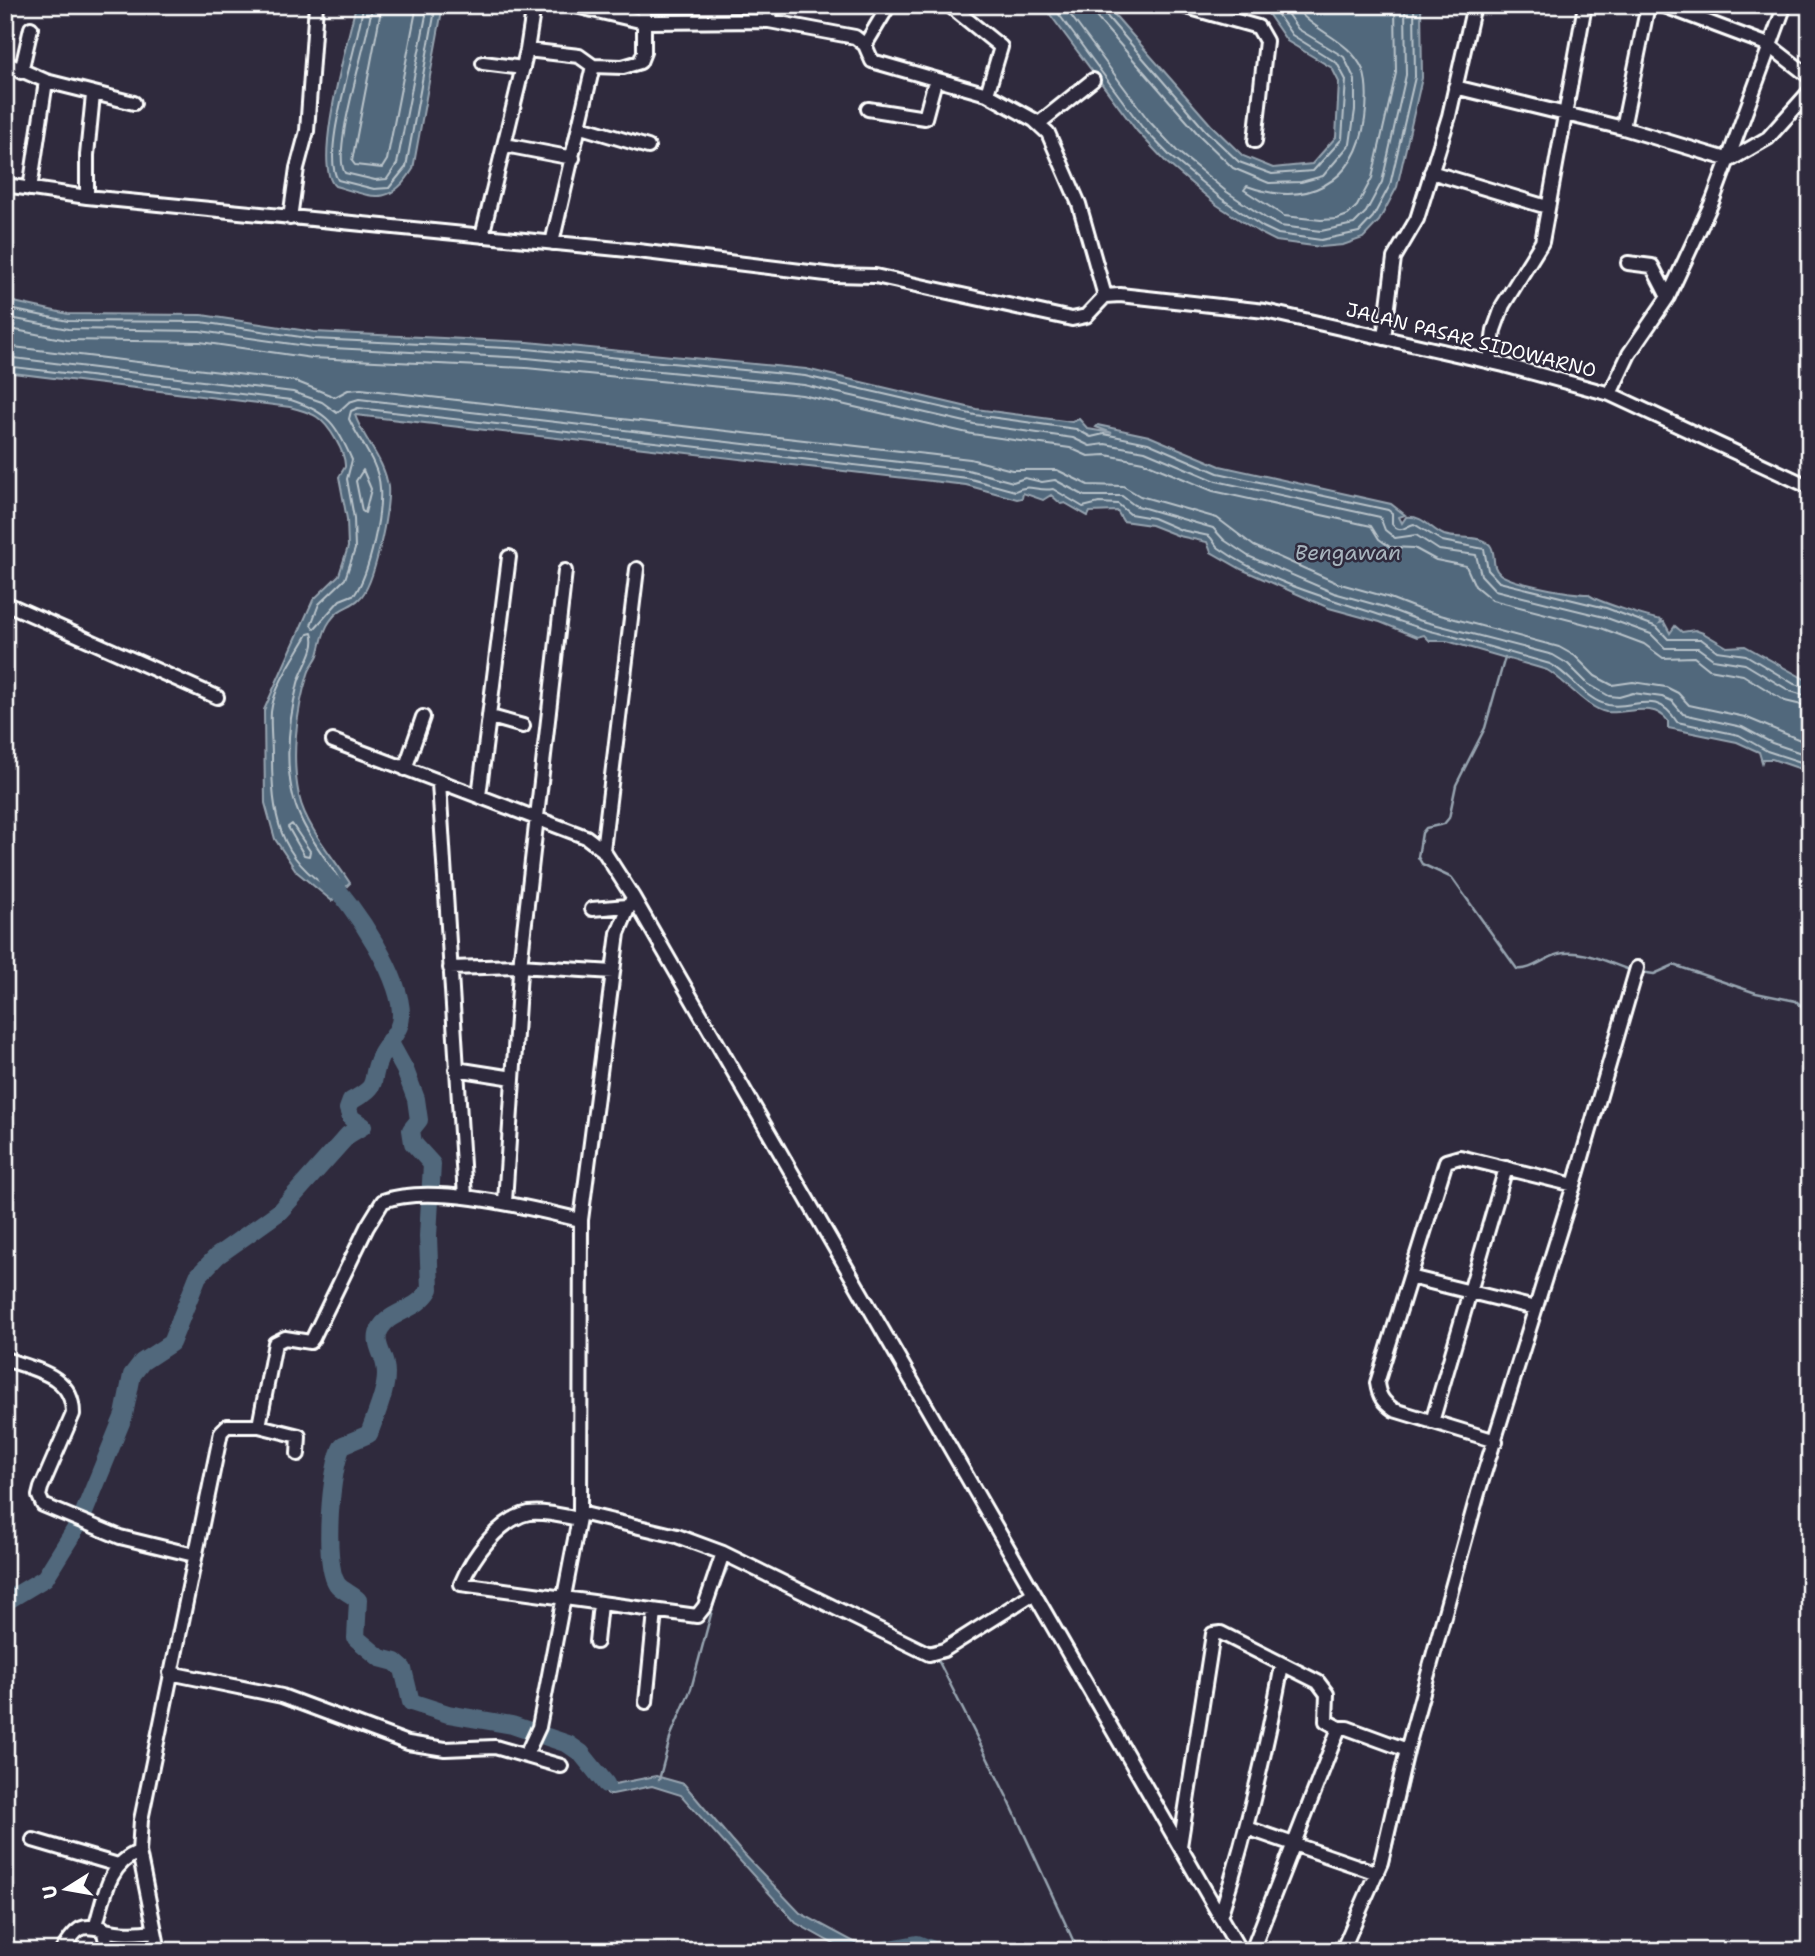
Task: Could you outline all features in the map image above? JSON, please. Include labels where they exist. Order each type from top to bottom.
[{"type":"street","points":[[290,218],[297,168],[307,131],[316,5]]},
{"type":"street","points":[[482,236],[523,68],[534,5]]},
{"type":"street","points":[[5,185],[87,197],[552,243],[829,274],[875,276],[1072,319],[1086,316],[1105,296],[1072,183],[1048,134],[1038,124],[987,94],[879,65],[872,61],[866,46],[855,37],[769,21],[644,22],[572,5]]},
{"type":"street","points":[[527,50],[579,56],[593,66],[623,67],[640,62],[644,52],[644,5]]},
{"type":"street","points":[[769,21],[771,5]]},
{"type":"street","points":[[866,46],[889,5]]},
{"type":"street","points":[[949,5],[1002,47],[987,94]]},
{"type":"street","points":[[1180,5],[1258,27],[1262,32],[1265,41],[1255,141]]},
{"type":"street","points":[[1384,338],[1394,258],[1417,219],[1455,87],[1475,5]]},
{"type":"street","points":[[1490,362],[1499,318],[1510,289],[1542,242],[1563,113],[1585,5]]},
{"type":"street","points":[[1623,128],[1648,5]]},
{"type":"street","points":[[1662,5],[1769,45],[1810,77]]},
{"type":"street","points":[[1610,394],[1629,354],[1668,296],[1730,160],[1749,97],[1785,5]]},
{"type":"street","points":[[21,72],[31,28]]},
{"type":"street","points":[[5,63],[46,81],[93,95],[134,103]]},
{"type":"street","points":[[483,63],[523,68]]},
{"type":"street","points":[[552,243],[593,66]]},
{"type":"street","points":[[1038,124],[1093,80]]},
{"type":"street","points":[[30,189],[46,81]]},
{"type":"street","points":[[868,108],[925,118],[935,81]]},
{"type":"street","points":[[1455,87],[1623,128],[1730,160],[1768,138],[1810,90]]},
{"type":"street","points":[[87,197],[87,155],[93,95]]},
{"type":"street","points":[[581,127],[648,148]]},
{"type":"street","points":[[505,145],[573,158]]},
{"type":"street","points":[[1431,172],[1547,207]]},
{"type":"street","points":[[1628,263],[1652,266],[1668,296]]},
{"type":"street","name":"JALAN PASAR SIDOWARNO","points":[[1105,296],[1120,295],[1265,312],[1490,362],[1610,394],[1810,487]]},
{"type":"street","points":[[479,796],[491,718],[509,557]]},
{"type":"street","points":[[603,850],[637,569]]},
{"type":"street","points":[[505,1202],[520,966],[536,819],[551,721],[565,571]]},
{"type":"street","points":[[5,603],[217,697]]},
{"type":"street","points":[[405,769],[424,717]]},
{"type":"street","points":[[491,718],[523,726]]},
{"type":"street","points":[[333,741],[586,837],[603,850],[630,902],[1240,1951]]},
{"type":"street","points":[[439,783],[465,1197]]},
{"type":"street","points":[[592,909],[630,902]]},
{"type":"street","points":[[527,1751],[539,1727],[579,1516],[581,1220],[618,933],[630,902]]},
{"type":"street","points":[[450,968],[520,966],[613,972]]},
{"type":"street","points":[[1342,1951],[1377,1873],[1407,1751],[1496,1441],[1637,968]]},
{"type":"street","points":[[456,1069],[513,1079]]},
{"type":"street","points":[[1496,1441],[1394,1409],[1383,1402],[1378,1394],[1377,1383],[1446,1161],[1460,1157],[1574,1185]]},
{"type":"street","points":[[1432,1422],[1506,1168]]},
{"type":"street","points":[[259,1426],[275,1343],[285,1338],[310,1342],[313,1338],[379,1204],[396,1197],[465,1197],[505,1202],[581,1220]]},
{"type":"street","points":[[1410,1277],[1535,1308]]},
{"type":"street","points":[[5,1359],[48,1374],[64,1384],[69,1392],[73,1414],[38,1496],[43,1505],[120,1537],[194,1555]]},
{"type":"street","points":[[159,1951],[139,1852],[141,1819],[221,1432],[227,1426],[259,1426],[299,1436],[299,1454]]},
{"type":"street","points":[[722,1556],[705,1606],[697,1616],[461,1584],[489,1541],[517,1517],[535,1513],[579,1516],[677,1536],[722,1556],[929,1654],[944,1650],[1034,1593]]},
{"type":"street","points":[[596,1642],[600,1604]]},
{"type":"street","points":[[646,1702],[655,1612]]},
{"type":"street","points":[[1180,1846],[1212,1636],[1221,1633],[1318,1682],[1325,1688],[1326,1721],[1407,1751]]},
{"type":"street","points":[[1220,1917],[1247,1828],[1266,1751],[1282,1664]]},
{"type":"street","points":[[170,1673],[282,1696],[408,1743],[445,1749],[495,1746],[527,1751],[561,1766]]},
{"type":"street","points":[[1252,1951],[1339,1728]]},
{"type":"street","points":[[1247,1828],[1377,1873]]},
{"type":"street","points":[[33,1840],[118,1865]]},
{"type":"street","points":[[108,1951],[100,1927],[111,1878],[127,1856],[139,1852]]},
{"type":"street","points":[[62,1951],[72,1934],[100,1927],[126,1933],[155,1931]]},
{"type":"water","points":[[356,5],[443,5],[413,169],[396,189],[380,196],[335,186],[329,174],[329,128]]},
{"type":"water","points":[[1043,5],[1106,5],[1211,125],[1243,156],[1273,168],[1312,164],[1336,137],[1339,82],[1332,68],[1287,41],[1262,5],[1421,5],[1422,78],[1397,187],[1379,221],[1363,238],[1343,245],[1321,247],[1276,241],[1260,233],[1217,205],[1166,162],[1137,131]]},
{"type":"water","name":"Bengawan","points":[[5,300],[68,314],[202,315],[314,332],[528,342],[806,369],[976,409],[1072,422],[1079,419],[1088,429],[1112,433],[1096,427],[1098,425],[1149,436],[1220,466],[1391,504],[1405,515],[1399,517],[1402,523],[1406,517],[1417,518],[1444,535],[1474,538],[1490,545],[1497,571],[1507,578],[1543,588],[1588,594],[1611,605],[1662,620],[1660,623],[1664,622],[1670,633],[1675,626],[1682,632],[1695,630],[1703,633],[1727,647],[1745,646],[1810,682],[1810,772],[1772,759],[1763,759],[1762,762],[1759,752],[1737,742],[1668,728],[1668,721],[1655,711],[1606,712],[1598,709],[1547,670],[1447,641],[1430,641],[1424,635],[1417,637],[1380,622],[1329,608],[1241,569],[1211,552],[1207,542],[1179,536],[1151,525],[1123,521],[1117,511],[1090,512],[1088,516],[1065,503],[1061,504],[1051,495],[1043,500],[1023,493],[1022,498],[1017,499],[966,485],[355,415],[386,477],[388,497],[384,528],[376,563],[365,591],[356,602],[337,612],[325,629],[318,655],[304,688],[295,750],[299,796],[303,808],[314,830],[350,883],[332,901],[297,872],[275,839],[265,803],[264,710],[313,600],[339,575],[348,547],[347,519],[339,477],[345,467],[345,461],[336,440],[317,417],[290,407],[5,372]]},
{"type":"water","points":[[594,1763],[615,1784],[656,1776],[684,1784],[739,1849],[800,1913],[869,1950],[917,1940],[917,1949],[846,1951],[796,1923],[681,1795],[652,1786],[608,1795],[586,1769]]},
{"type":"waterway","points":[[1505,657],[1485,728],[1456,785],[1449,818],[1444,824],[1426,828],[1422,833],[1418,857],[1422,864],[1452,878],[1517,969],[1527,968],[1559,954],[1577,953],[1630,970]]},
{"type":"waterway","points":[[5,1602],[45,1578],[81,1520],[124,1415],[132,1375],[142,1362],[171,1343],[198,1276],[217,1256],[279,1212],[348,1135],[363,1126],[351,1118],[348,1109],[351,1101],[371,1086],[381,1055],[399,1027],[400,1007],[396,988],[376,946],[350,905],[326,877]]},
{"type":"waterway","points":[[1640,972],[1654,974],[1674,965],[1756,993],[1796,1001],[1810,1014]]},
{"type":"waterway","points":[[389,1041],[405,1070],[416,1099],[419,1120],[411,1130],[413,1143],[432,1164],[428,1236],[430,1289],[418,1302],[384,1323],[378,1334],[386,1373],[381,1400],[369,1434],[343,1445],[338,1456],[329,1537],[333,1573],[337,1584],[358,1600],[356,1638],[380,1658],[395,1662],[403,1669],[411,1702],[448,1714],[512,1725],[568,1744],[581,1753],[606,1784]]},
{"type":"waterway","points":[[659,1780],[671,1735],[691,1689],[718,1588],[731,1561]]},
{"type":"waterway","points":[[932,1659],[939,1662],[1009,1801],[1078,1951]]},
{"type":"waterway","points":[[1354,1938],[1388,1866],[1417,1743]]},
{"type":"waterway","points":[[1238,1936],[1247,1951]]},
{"type":"waterway","points":[[879,1951],[917,1944],[936,1951]]}]
